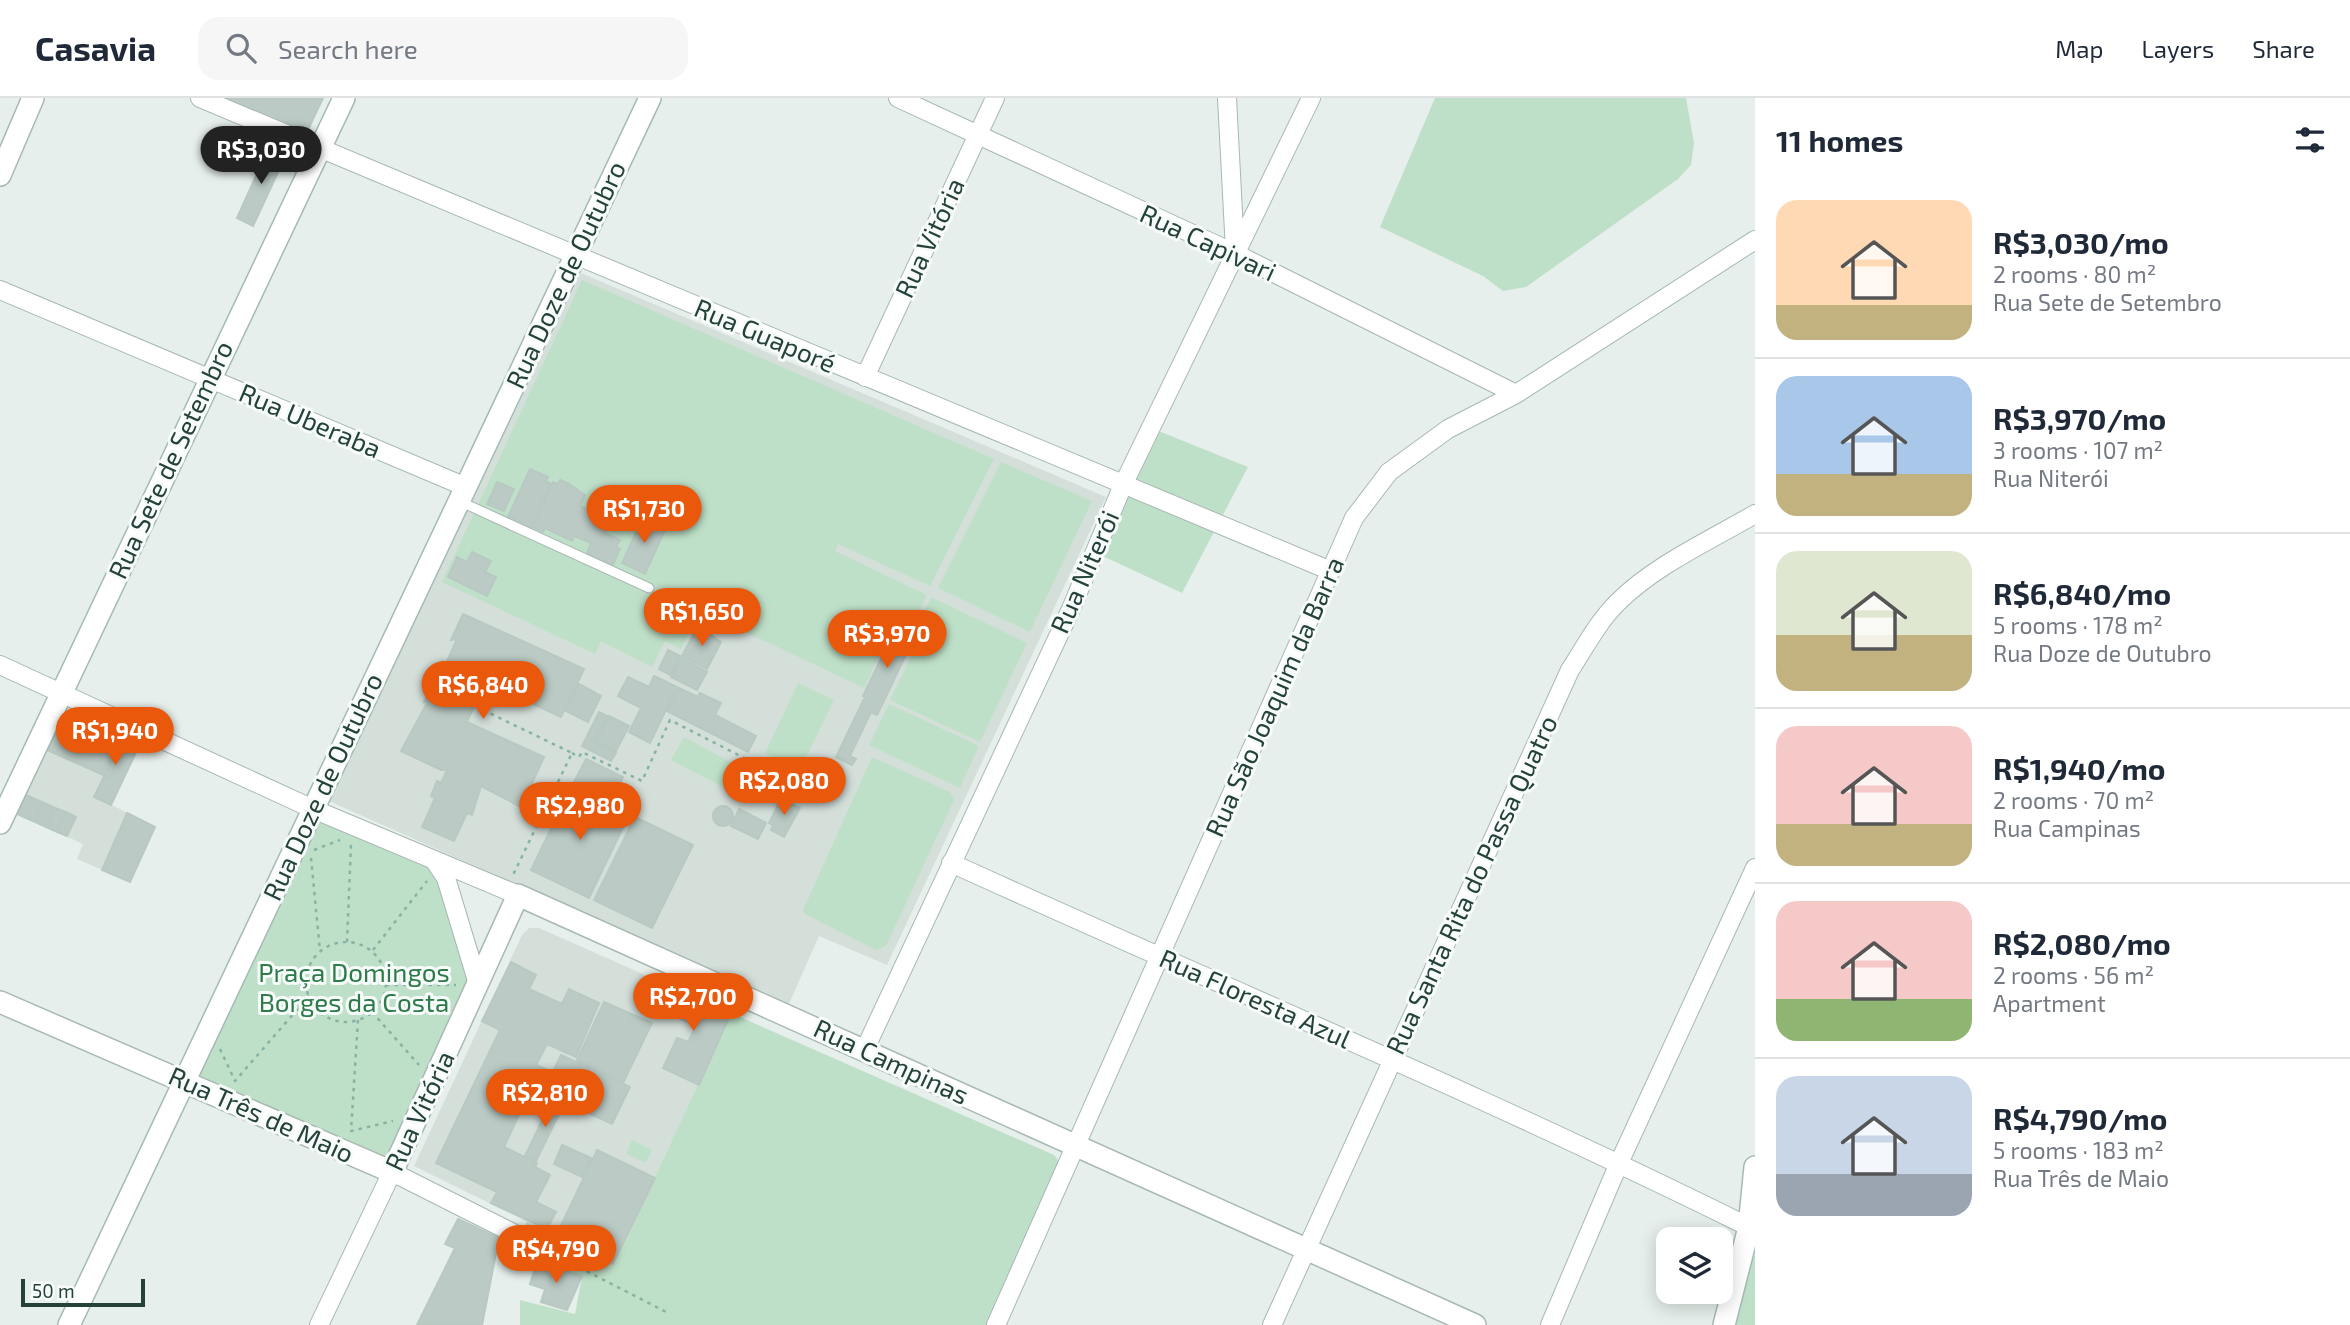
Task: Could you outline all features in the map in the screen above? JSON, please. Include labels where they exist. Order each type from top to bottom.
[{"type":"main road","points":[[0,175],[33,98]]},
{"type":"main road","name":"Rua Sete de Setembro","points":[[0,823],[344,98]]},
{"type":"main road","name":"Rua Doze de Outubro","points":[[69,1325],[650,98]]},
{"type":"main road","name":"Rua Vitória","points":[[392,1172],[512,893]]},
{"type":"main road","name":"Rua Campinas","points":[[512,893],[865,1049],[1073,1147],[1475,1325]]},
{"type":"main road","name":"Rua Três de Maio","points":[[0,1002],[392,1172]]},
{"type":"main road","points":[[1724,1325],[1749,1227],[1755,1167]]},
{"type":"street","name":"Rua Guaporé","points":[[200,98],[318,150],[1331,571]]},
{"type":"street","name":"Rua Capivari","points":[[898,98],[1236,254],[1516,394]]},
{"type":"street","name":"Rua Vitória","points":[[865,377],[995,98]]},
{"type":"street","points":[[1227,98],[1236,254]]},
{"type":"street","name":"Rua Niterói","points":[[865,1049],[1071,609],[1124,485],[1311,98]]},
{"type":"street","name":"Rua São Joaquim da Barra","points":[[996,1325],[1354,518],[1389,471],[1448,429],[1516,394],[1755,240]]},
{"type":"street","name":"Rua Uberaba","points":[[0,289],[210,379],[463,494]]},
{"type":"street","name":"Rua Santa Rita do Passa Quatro","points":[[1272,1325],[1570,670],[1594,632],[1618,603],[1662,568],[1755,514]]},
{"type":"street","name":"Rua Campinas","points":[[0,665],[434,867],[512,893]]},
{"type":"street","name":"Rua Floresta Azul","points":[[951,863],[1160,958],[1393,1059],[1619,1163],[1749,1227]]},
{"type":"street","points":[[434,867],[453,898],[472,985]]},
{"type":"street","points":[[1550,1325],[1619,1163],[1755,867]]},
{"type":"street","name":"Rua Vitória","points":[[319,1325],[392,1172]]},
{"type":"street","name":"Rua Três de Maio","points":[[392,1172],[519,1236]]},
{"type":"lane","points":[[463,494],[649,588]]},
{"type":"path","points":[[483,710],[579,757],[582,752],[642,781],[670,720],[756,764]]},
{"type":"path","points":[[512,893],[572,753]]},
{"type":"path","points":[[346,942],[352,835]]},
{"type":"path","points":[[320,951],[310,851],[341,839]]},
{"type":"path","points":[[372,951],[434,867]]},
{"type":"path","points":[[346,942],[362,945],[372,951],[383,967],[386,985],[382,1000],[372,1012],[358,1020],[346,1021],[323,1014],[309,996],[309,967],[320,951],[346,942]]},
{"type":"path","points":[[386,985],[472,985]]},
{"type":"path","points":[[220,1048],[235,1081],[309,996]]},
{"type":"path","points":[[372,1012],[425,1071]]},
{"type":"path","points":[[358,1020],[351,1130],[402,1119]]},
{"type":"path","points":[[519,1236],[668,1313]]},
{"type":"path","points":[[534,1253],[532,1257],[547,1262],[546,1265]]},
{"type":"shaded area","points":[[581,273],[1106,497],[887,965],[819,936],[788,1006],[329,801]]},
{"type":"shaded area","points":[[65,711],[139,746],[112,805],[155,827],[130,882],[77,859],[83,844],[17,814]]},
{"type":"shaded area","points":[[529,928],[539,928],[731,1013],[614,1265],[414,1166],[522,935]]},
{"type":"green space","points":[[1435,98],[1686,98],[1694,143],[1691,165],[1678,179],[1526,287],[1503,291],[1483,276],[1380,227]]},
{"type":"green space","points":[[582,280],[994,459],[930,586],[838,544],[835,551],[927,595],[907,638],[891,631],[864,688],[701,611],[681,649],[665,641],[652,667],[601,641],[595,654],[442,582]]},
{"type":"green space","points":[[1151,428],[1248,467],[1182,593],[1092,551]]},
{"type":"green space","points":[[1001,462],[1092,501],[1030,632],[938,588]]},
{"type":"green space","points":[[931,597],[1027,643],[980,742],[890,700],[917,644],[910,640]]},
{"type":"green space","points":[[798,683],[834,700],[800,770],[765,753]]},
{"type":"green space","points":[[889,704],[979,746],[960,788],[869,745]]},
{"type":"green space","points":[[684,737],[744,769],[732,792],[671,760]]},
{"type":"green space","points":[[872,757],[950,792],[954,800],[886,946],[876,950],[805,914],[803,910]]},
{"type":"green space","name":"Praça Domingos Borges da Costa","points":[[316,818],[434,867],[471,985],[388,1160],[196,1082]]},
{"type":"green space","points":[[731,1013],[1054,1155],[1062,1165],[996,1325],[520,1325],[520,1300],[575,1314],[582,1277],[518,1245],[517,1240],[527,1222],[614,1265]]},
{"type":"green space","points":[[632,1140],[652,1150],[646,1163],[626,1154]]},
{"type":"green space","points":[[1755,1249],[1755,1325],[1734,1325]]},
{"type":"building","points":[[221,98],[323,98],[305,136]]},
{"type":"building","points":[[269,147],[286,155],[253,226],[237,218]]},
{"type":"building","points":[[530,469],[548,477],[546,481],[551,484],[531,528],[508,517]]},
{"type":"building","points":[[560,480],[568,483],[566,488],[569,484],[585,495],[580,506],[611,520],[605,533],[620,540],[616,547],[620,549],[613,565],[587,553],[591,543],[574,536],[572,541],[545,528],[543,532],[532,527],[553,482],[558,484]]},
{"type":"building","points":[[497,482],[514,489],[504,511],[487,504]]},
{"type":"building","points":[[644,515],[662,523],[660,527],[665,530],[645,574],[622,563]]},
{"type":"building","points":[[472,552],[491,561],[485,572],[496,577],[487,596],[448,577],[457,557],[467,562]]},
{"type":"building","points":[[463,614],[584,669],[561,717],[485,682],[467,722],[544,757],[521,807],[481,786],[472,815],[467,813],[454,841],[422,827],[435,798],[431,796],[437,781],[441,783],[447,770],[441,770],[401,751],[428,701],[424,702],[442,662],[444,668],[457,639],[451,640]]},
{"type":"building","points":[[698,626],[721,642],[707,669],[682,656]]},
{"type":"building","points":[[892,635],[911,644],[882,705],[863,696]]},
{"type":"building","points":[[668,650],[680,656],[670,675],[659,669]]},
{"type":"building","points":[[681,658],[707,672],[697,690],[671,677]]},
{"type":"building","points":[[654,676],[677,687],[650,743],[629,732],[641,708],[618,696],[628,677],[649,687]]},
{"type":"building","points":[[579,684],[601,696],[588,722],[566,711]]},
{"type":"building","points":[[679,688],[698,697],[700,693],[721,703],[715,715],[756,736],[748,752],[667,711]]},
{"type":"building","points":[[864,699],[881,707],[877,715],[871,712],[850,756],[856,759],[852,765],[836,757]]},
{"type":"building","points":[[599,712],[607,716],[594,742],[616,753],[611,761],[582,746]]},
{"type":"building","points":[[609,716],[629,726],[616,751],[596,741]]},
{"type":"building","points":[[58,726],[121,754],[110,778],[47,750]]},
{"type":"building","points":[[112,733],[139,746],[111,805],[94,797],[111,762],[99,757]]},
{"type":"building","points":[[586,759],[623,777],[610,803],[573,784]]},
{"type":"building","points":[[571,787],[629,815],[589,898],[531,870]]},
{"type":"building","points":[[26,795],[44,803],[35,822],[17,814]]},
{"type":"building","points":[[781,799],[800,808],[784,837],[771,830],[773,825],[769,823]]},
{"type":"building","points":[[44,803],[55,808],[46,827],[35,822]]},
{"type":"building","points":[[723,806],[730,809],[733,816],[730,823],[723,826],[716,823],[713,816],[716,809]]},
{"type":"building","points":[[55,808],[66,812],[57,832],[46,827]]},
{"type":"building","points":[[739,809],[766,823],[758,839],[731,826]]},
{"type":"building","points":[[66,812],[76,817],[67,836],[57,832]]},
{"type":"building","points":[[127,813],[155,827],[130,882],[102,870]]},
{"type":"building","points":[[635,817],[693,845],[652,928],[594,900]]},
{"type":"building","points":[[511,962],[536,975],[529,989],[562,1004],[569,989],[599,1003],[576,1057],[547,1044],[536,1065],[552,1072],[544,1090],[533,1085],[504,1147],[537,1163],[535,1167],[550,1175],[536,1202],[556,1212],[547,1229],[491,1203],[497,1192],[436,1163],[500,1030],[482,1021]]},
{"type":"building","points":[[666,984],[731,1013],[699,1085],[663,1068],[677,1038],[688,1042],[696,1026],[655,1007]]},
{"type":"building","points":[[604,1002],[652,1023],[623,1083],[577,1060]]},
{"type":"building","points":[[561,1055],[630,1087],[612,1124],[543,1092]]},
{"type":"building","points":[[554,1096],[565,1102],[536,1161],[525,1156]]},
{"type":"building","points":[[562,1145],[591,1158],[582,1177],[554,1164]]},
{"type":"building","points":[[597,1150],[655,1178],[613,1264],[556,1236]]},
{"type":"building","points":[[458,1219],[499,1238],[482,1325],[417,1325],[455,1248],[445,1244]]},
{"type":"building","points":[[537,1262],[582,1276],[567,1310],[541,1302],[545,1289],[530,1284]]}]
